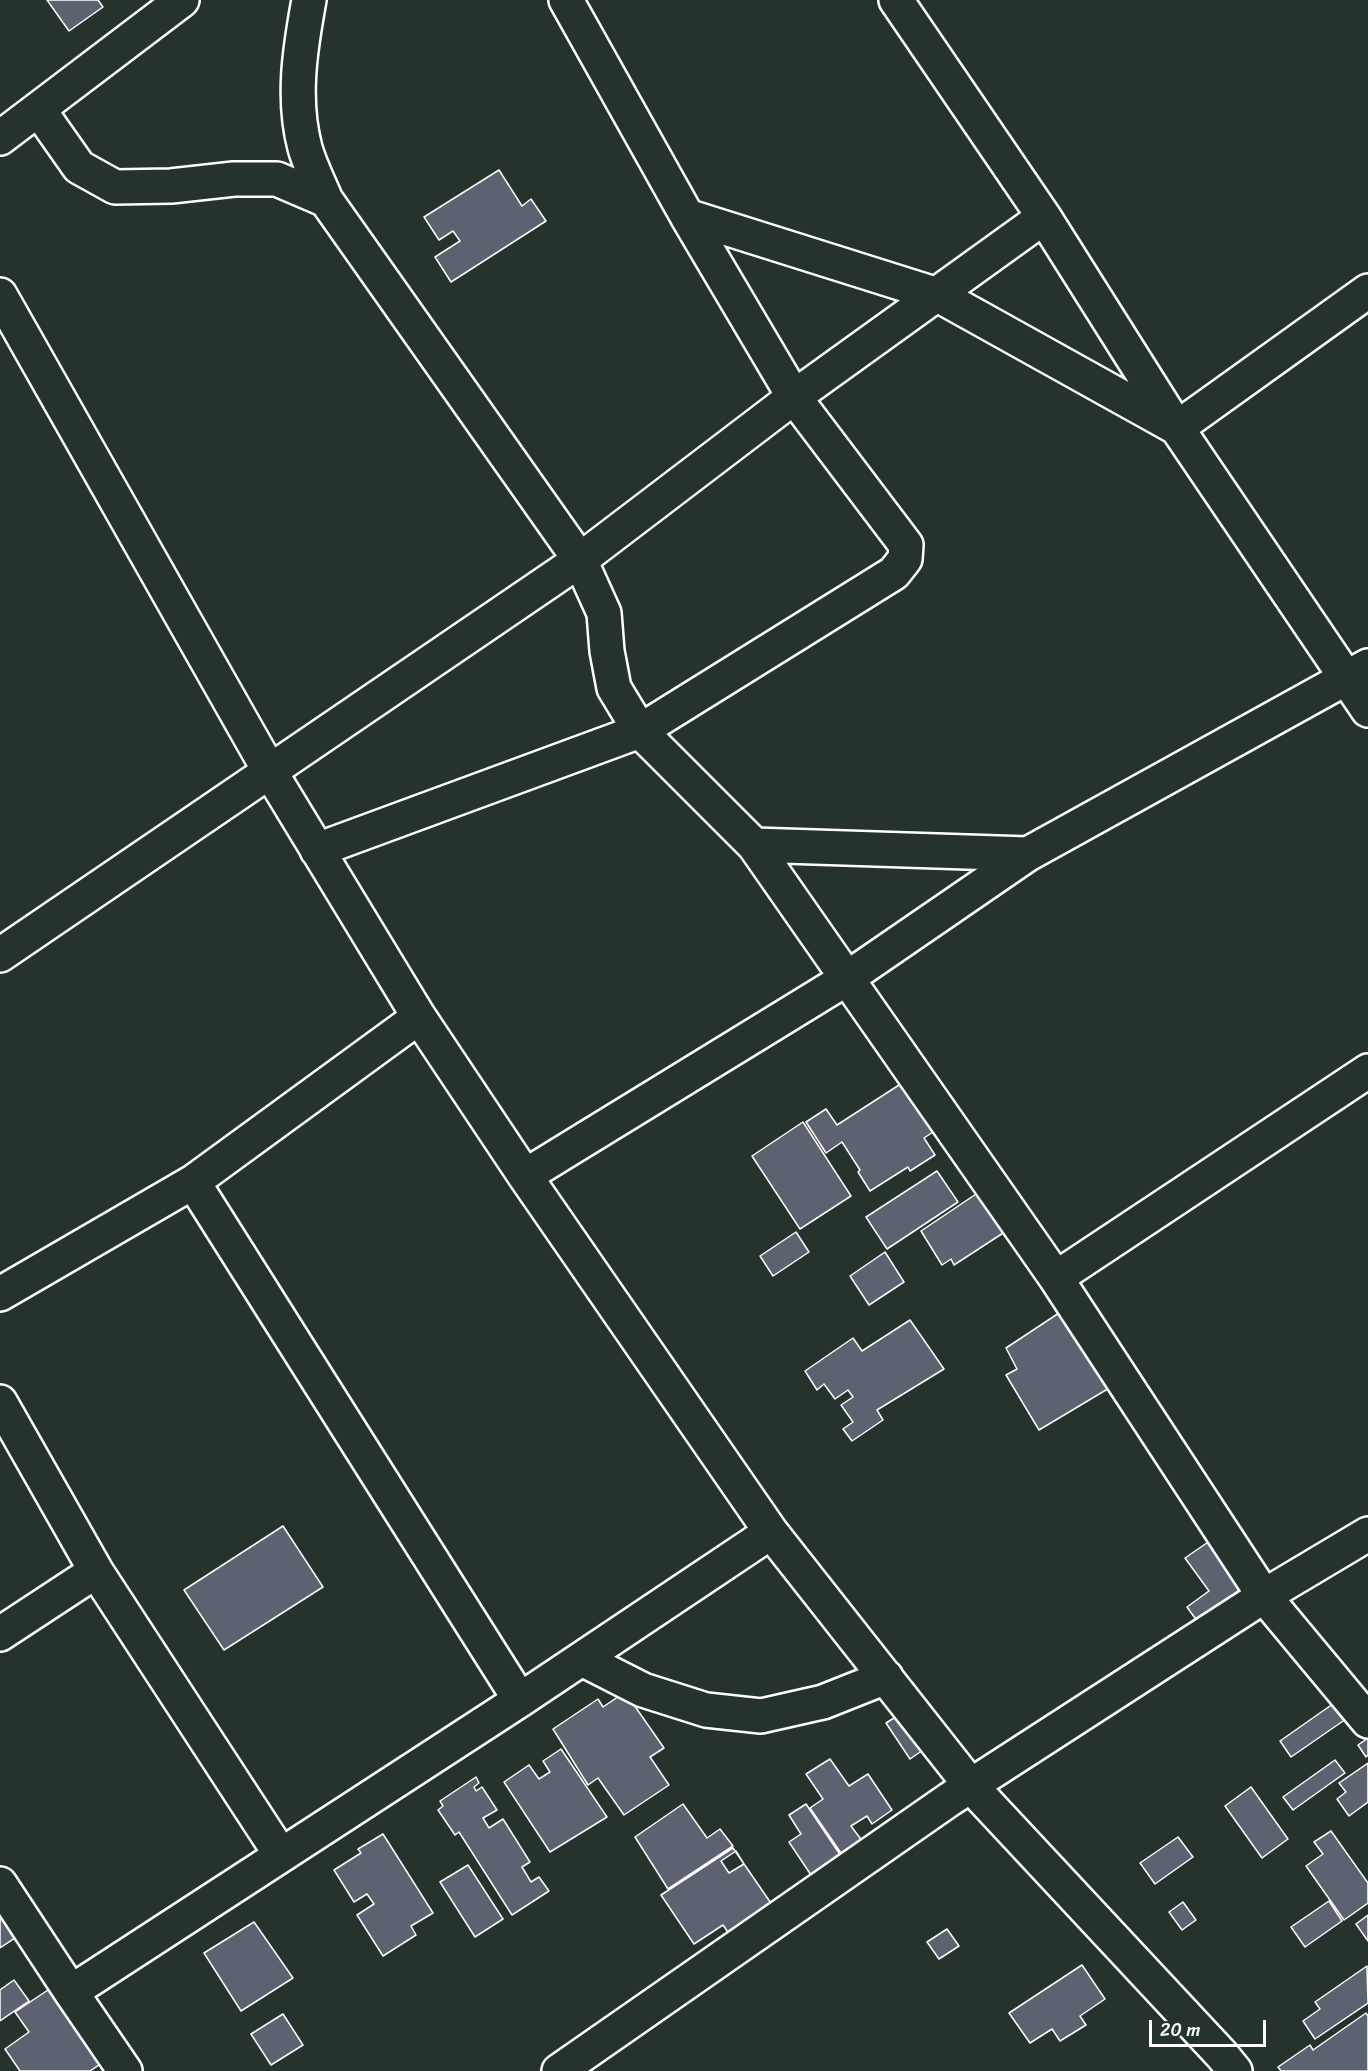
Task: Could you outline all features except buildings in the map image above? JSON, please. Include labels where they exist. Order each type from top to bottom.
[{"type":"street","points":[[0,138],[183,0]]},
{"type":"street","points":[[309,0],[300,47],[298,100],[305,148],[326,200],[580,560],[604,614],[607,651],[614,688],[640,731],[754,845],[1056,1278],[1264,1596],[1368,1721]]},
{"type":"street","points":[[317,850],[640,731],[894,573],[905,559],[906,545],[794,397],[687,216],[566,0]]},
{"type":"street","points":[[896,0],[1044,217],[1177,428],[1357,672],[1368,710]]},
{"type":"street","points":[[39,110],[79,167],[115,187],[171,186],[234,179],[277,179],[326,200]]},
{"type":"street","points":[[687,216],[938,295],[1177,428]]},
{"type":"street","points":[[0,955],[580,560],[794,397],[1044,217]]},
{"type":"street","points":[[1177,428],[1368,291]]},
{"type":"street","points":[[0,296],[269,770],[419,1017],[525,1176],[771,1532],[971,1786],[1235,2071]]},
{"type":"street","points":[[525,1176],[846,979],[1028,854],[1357,672]]},
{"type":"street","points":[[754,845],[1028,854]]},
{"type":"street","points":[[0,1294],[193,1182],[419,1017]]},
{"type":"street","points":[[1056,1278],[1368,1071]]},
{"type":"street","points":[[193,1182],[520,1700]]},
{"type":"street","points":[[0,1402],[96,1571],[281,1855]]},
{"type":"street","points":[[70,1992],[520,1700],[771,1532]]},
{"type":"street","points":[[559,2071],[971,1786],[1264,1596],[1368,1534]]},
{"type":"street","points":[[0,1634],[96,1571]]},
{"type":"street","points":[[582,1659],[643,1690],[706,1710],[761,1716],[823,1702],[886,1677]]},
{"type":"street","points":[[0,1884],[70,1992],[125,2071]]}]
